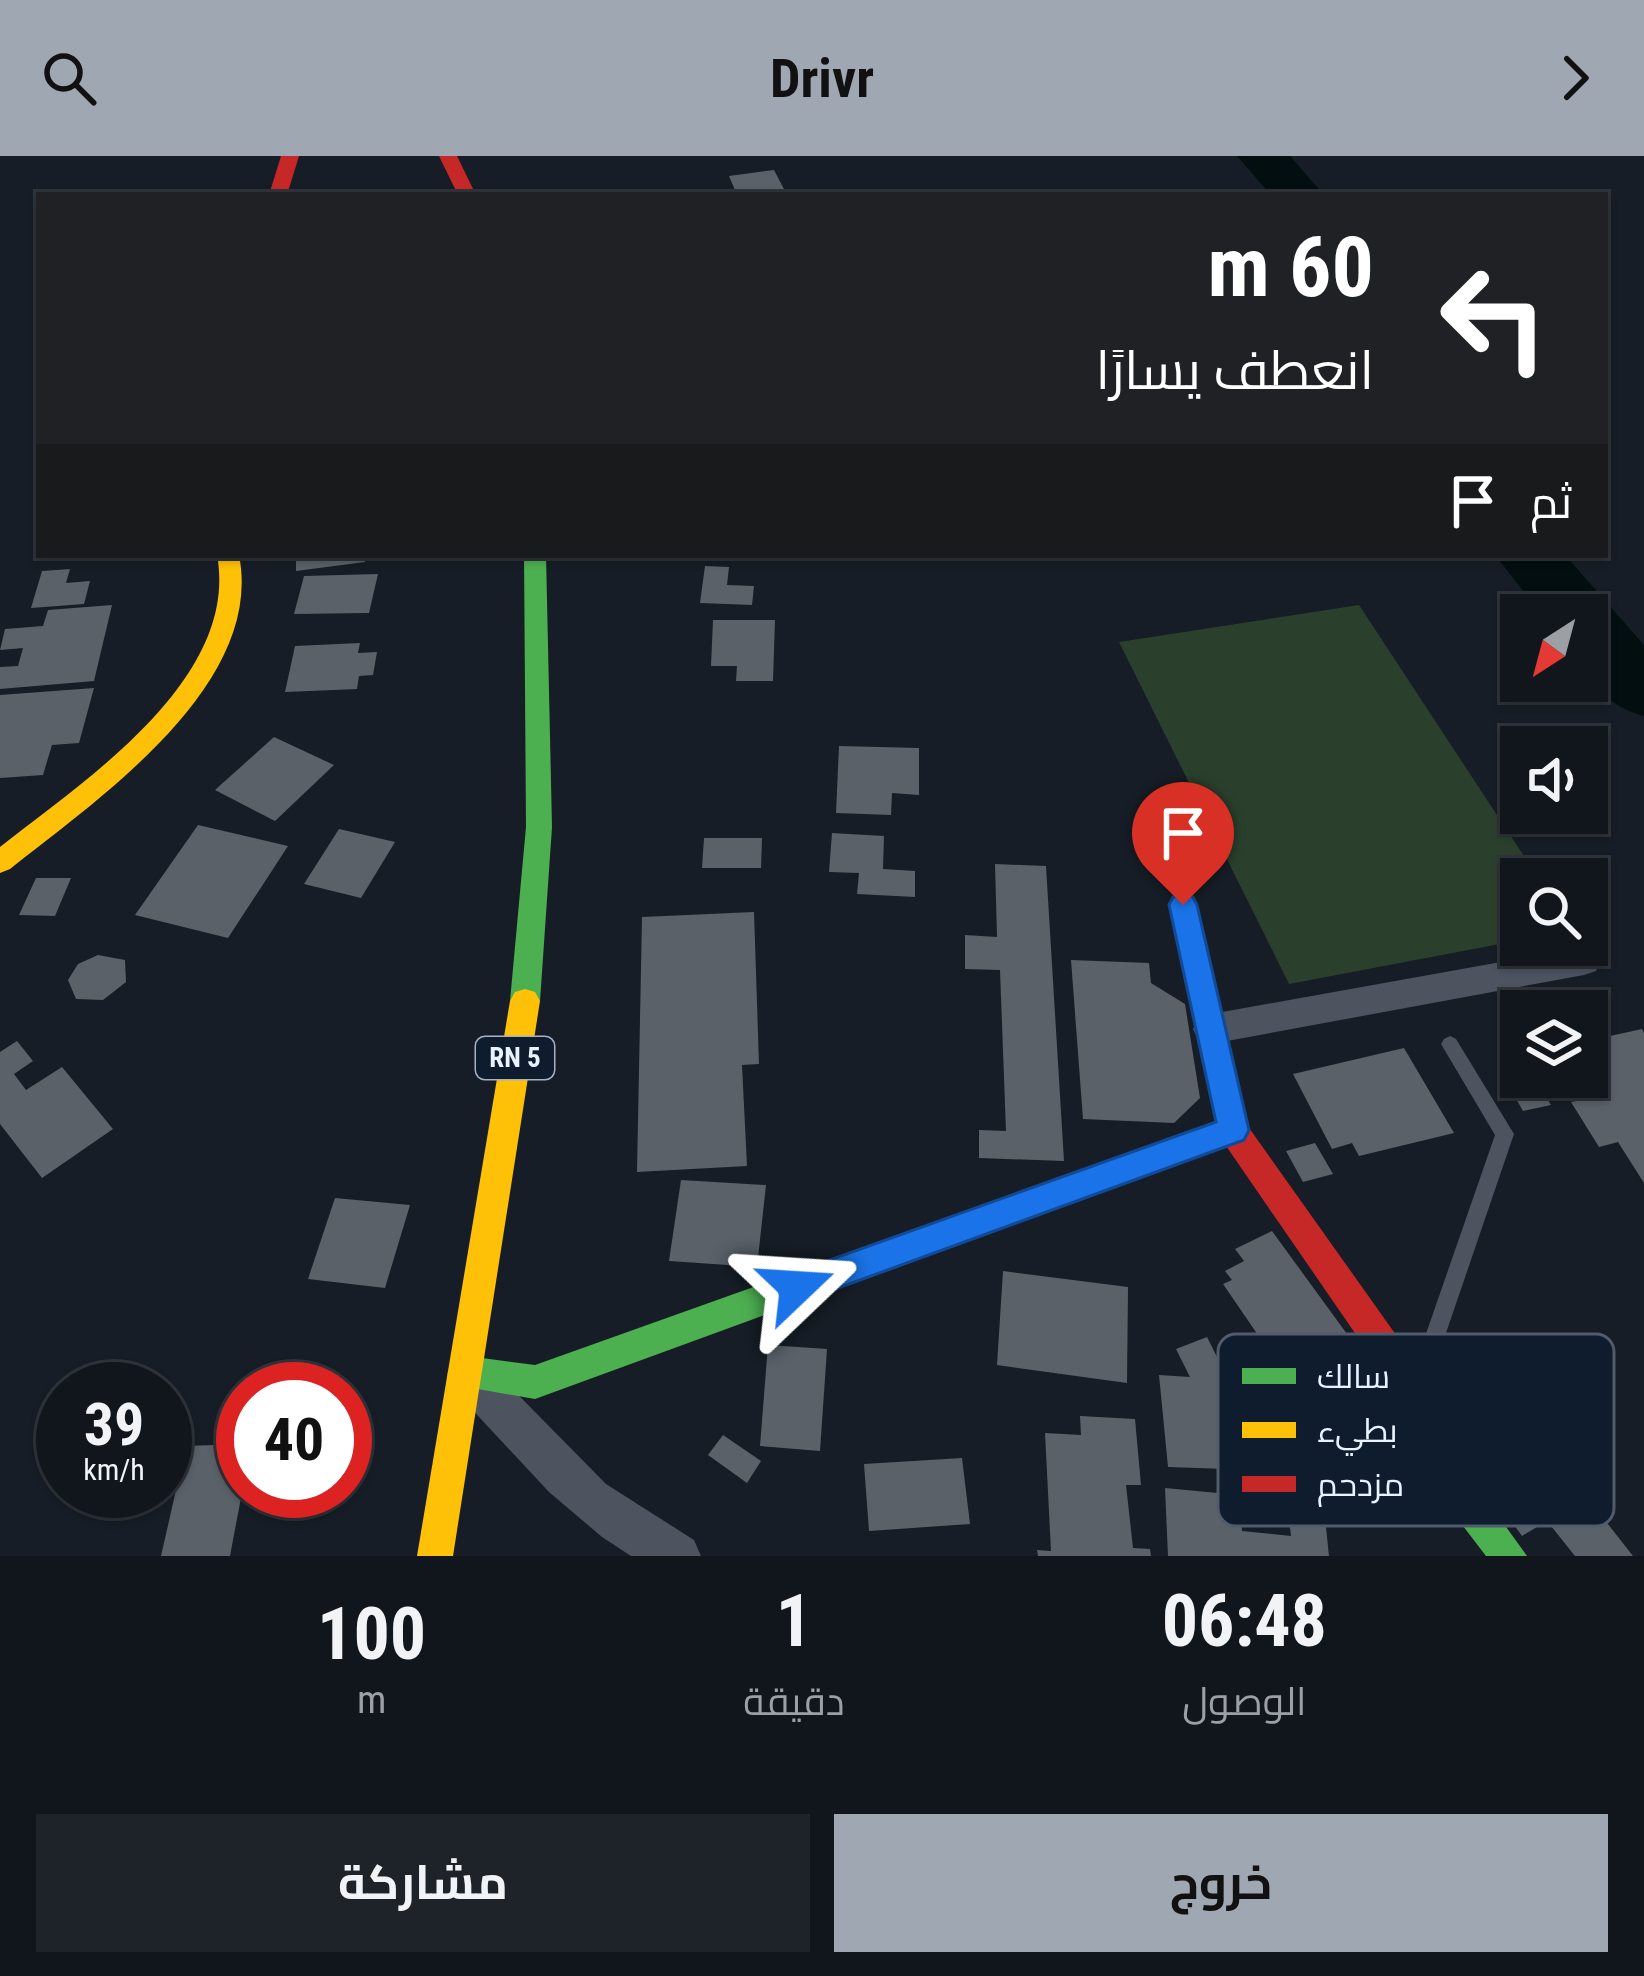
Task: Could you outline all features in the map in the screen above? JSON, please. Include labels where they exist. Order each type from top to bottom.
[{"type":"main road","points":[[279,192],[290,156]]},
{"type":"main road","points":[[448,156],[466,192]]},
{"type":"main road","points":[[0,862],[165,721],[209,658],[233,591],[228,558]]},
{"type":"main road","name":"RN 5","points":[[435,1556],[528,982],[539,827],[535,558]]},
{"type":"main road","points":[[1183,905],[1233,1130],[1375,1334]]},
{"type":"main road","points":[[467,1373],[535,1382],[1233,1130]]},
{"type":"main road","points":[[1486,1526],[1509,1556]]},
{"type":"street","points":[[1211,1029],[1562,966]]},
{"type":"street","points":[[467,1373],[560,1475],[641,1540],[678,1556]]},
{"type":"lane","points":[[1436,1334],[1505,1134],[1450,1044]]},
{"type":"green space","points":[[1359,605],[1500,820],[1500,834],[1509,834],[1525,858],[1500,858],[1500,944],[1289,984],[1119,642]]},
{"type":"building","points":[[774,170],[785,192],[736,192],[729,176]]},
{"type":"building","points":[[296,558],[365,558],[365,562],[296,571]]},
{"type":"building","points":[[705,566],[729,567],[727,585],[754,586],[752,605],[700,603]]},
{"type":"building","points":[[70,569],[66,583],[90,581],[84,604],[31,608],[42,571]]},
{"type":"building","points":[[378,574],[369,613],[294,614],[304,576]]},
{"type":"building","points":[[112,605],[94,681],[0,689],[0,667],[18,666],[23,648],[0,650],[5,629],[43,626],[48,610]]},
{"type":"building","points":[[713,620],[775,620],[773,681],[736,681],[737,666],[711,666]]},
{"type":"building","points":[[360,643],[358,653],[377,652],[373,675],[359,676],[357,689],[285,692],[295,646]]},
{"type":"building","points":[[94,688],[79,743],[52,745],[43,775],[0,778],[0,695]]},
{"type":"building","points":[[274,737],[334,765],[275,821],[215,790]]},
{"type":"building","points":[[839,746],[919,748],[919,795],[892,793],[891,815],[836,813]]},
{"type":"building","points":[[198,825],[288,846],[228,938],[135,915]]},
{"type":"building","points":[[339,829],[395,842],[361,898],[304,884]]},
{"type":"building","points":[[832,833],[884,836],[883,869],[915,871],[915,897],[857,894],[859,873],[829,872]]},
{"type":"building","points":[[704,838],[762,838],[761,868],[702,868]]},
{"type":"building","points":[[995,864],[1046,866],[1064,1161],[979,1158],[979,1130],[1006,1131],[1000,970],[965,969],[965,935],[997,937]]},
{"type":"building","points":[[36,878],[71,878],[55,916],[19,915]]},
{"type":"building","points":[[754,912],[759,1064],[742,1065],[747,1166],[637,1172],[642,917]]},
{"type":"building","points":[[98,955],[125,960],[126,982],[103,1000],[76,999],[68,980],[78,964]]},
{"type":"building","points":[[1071,960],[1149,963],[1151,983],[1185,1004],[1200,1098],[1174,1123],[1083,1119]]},
{"type":"building","points":[[1642,1029],[1644,1033],[1644,1183],[1618,1142],[1599,1147],[1571,1102],[1608,1098],[1608,1036]]},
{"type":"building","points":[[17,1041],[33,1061],[14,1074],[26,1090],[62,1067],[113,1129],[42,1178],[0,1124],[0,1052]]},
{"type":"building","points":[[1404,1048],[1454,1133],[1359,1156],[1352,1143],[1332,1149],[1293,1074]]},
{"type":"building","points":[[1516,1098],[1547,1098],[1551,1105],[1523,1111]]},
{"type":"building","points":[[1315,1143],[1333,1174],[1303,1182],[1286,1151]]},
{"type":"building","points":[[681,1180],[766,1185],[757,1267],[669,1261]]},
{"type":"building","points":[[335,1198],[410,1205],[385,1288],[308,1279]]},
{"type":"building","points":[[1272,1231],[1347,1334],[1257,1334],[1223,1284],[1232,1280],[1225,1271],[1244,1261],[1235,1249]]},
{"type":"building","points":[[1003,1271],[1128,1287],[1127,1383],[997,1365]]},
{"type":"building","points":[[1207,1337],[1218,1359],[1218,1469],[1168,1467],[1159,1375],[1190,1377],[1176,1349]]},
{"type":"building","points":[[768,1345],[827,1349],[820,1451],[760,1446]]},
{"type":"building","points":[[1080,1416],[1135,1419],[1141,1485],[1126,1485],[1133,1548],[1150,1549],[1151,1556],[1038,1556],[1037,1550],[1051,1551],[1045,1433],[1081,1435]]},
{"type":"building","points":[[723,1435],[761,1461],[747,1483],[708,1455]]},
{"type":"building","points":[[216,1445],[216,1518],[237,1518],[230,1556],[161,1556],[170,1518],[192,1518],[192,1446]]},
{"type":"building","points":[[962,1458],[970,1524],[869,1531],[864,1464]]},
{"type":"building","points":[[1165,1488],[1218,1493],[1218,1526],[1291,1536],[1290,1526],[1326,1526],[1329,1556],[1168,1556]]},
{"type":"building","points":[[1515,1526],[1539,1526],[1522,1536]]},
{"type":"building","points":[[1551,1526],[1609,1526],[1633,1556],[1575,1556]]},
{"type":"waterway","points":[[1262,156],[1296,192]]},
{"type":"waterway","points":[[1531,558],[1561,594]]},
{"type":"waterway","points":[[1608,649],[1644,691]]},
{"type":"traffic: fast","points":[[525,1001],[539,827],[535,558]]},
{"type":"traffic: fast","points":[[467,1373],[535,1382],[1233,1130]]},
{"type":"traffic: fast","points":[[1486,1526],[1509,1556]]},
{"type":"traffic: slow","points":[[0,862],[105,777],[175,709],[223,633],[233,592],[229,558]]},
{"type":"traffic: slow","points":[[435,1556],[525,1001]]},
{"type":"traffic: jam","points":[[279,192],[290,156]]},
{"type":"traffic: jam","points":[[448,156],[466,192]]},
{"type":"traffic: jam","points":[[1183,905],[1233,1130],[1375,1334]]},
{"type":"route","points":[[797,1287],[1233,1130],[1183,905]]}]
